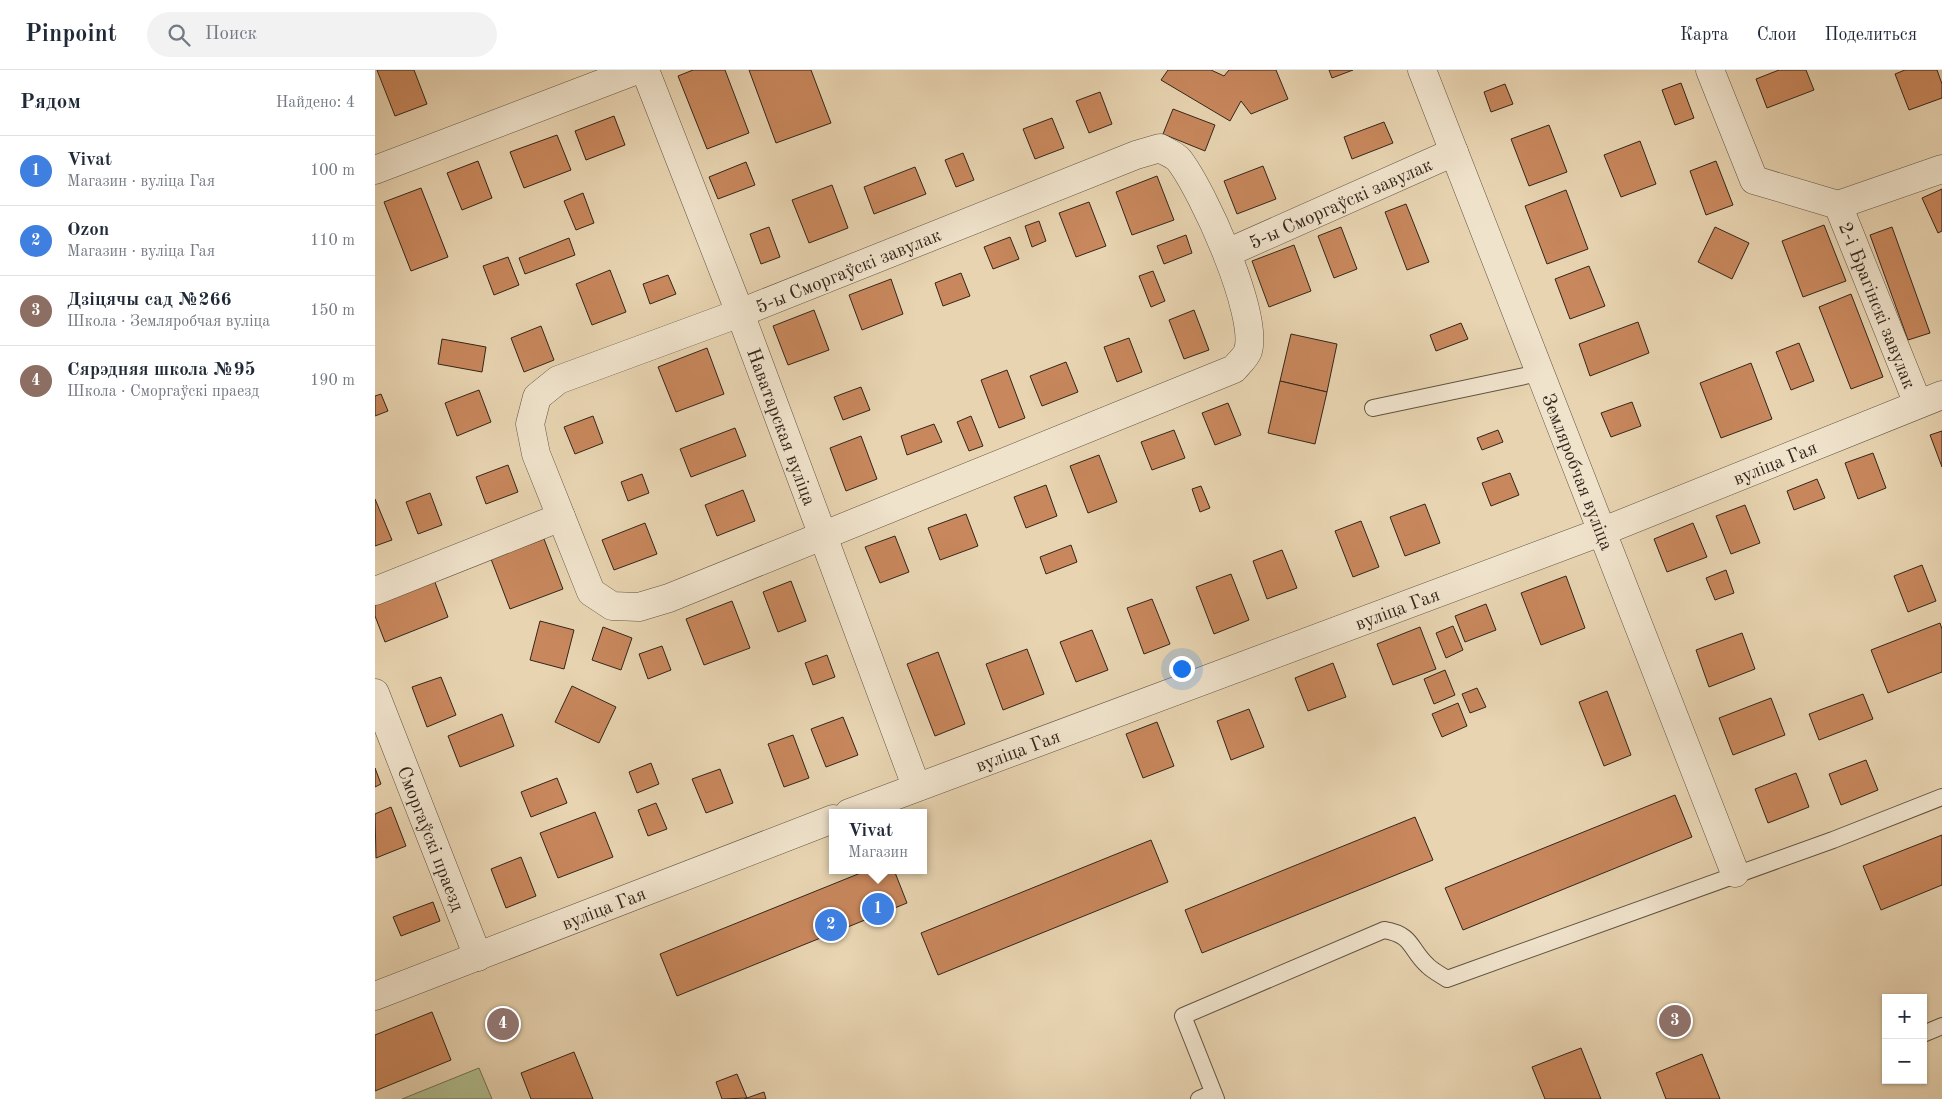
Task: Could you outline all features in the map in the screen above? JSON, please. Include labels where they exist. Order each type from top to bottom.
[{"type":"street","points":[[375,170],[637,70]]},
{"type":"street","name":"Наватарская вуліца","points":[[645,70],[740,313],[916,786]]},
{"type":"street","name":"Земляробчая вуліца","points":[[1422,70],[1735,873]]},
{"type":"street","name":"2-і Брагінскі завулак","points":[[1710,70],[1754,180],[1838,205],[1942,169]]},
{"type":"street","name":"5-ы Сморгаўскі завулак","points":[[1160,148],[1178,158],[1191,178],[1227,253],[1249,334],[1248,352],[1234,369],[669,598],[639,607],[611,606],[591,592],[536,454],[531,424],[537,397],[557,380],[740,313],[1136,154],[1160,148]]},
{"type":"street","name":"5-ы Сморгаўскі завулак","points":[[1227,253],[1454,152]]},
{"type":"street","name":"2-і Брагінскі завулак","points":[[1838,205],[1930,399]]},
{"type":"street","name":"вуліца Гая","points":[[859,809],[916,786],[1601,532],[1930,399]]},
{"type":"street","points":[[375,591],[561,517]]},
{"type":"street","name":"Сморгаўскі праезд","points":[[375,692],[478,957]]},
{"type":"street","name":"вуліца Гая","points":[[375,996],[829,821]]},
{"type":"lane","points":[[1373,408],[1539,373]]},
{"type":"lane","points":[[1209,1097],[1183,1016],[1384,930],[1399,932],[1414,946],[1426,965],[1447,979],[1735,873],[1833,840],[1942,797]]},
{"type":"lane","points":[[1927,1032],[1942,1026]]},
{"type":"green space","points":[[479,1068],[492,1099],[402,1099]]},
{"type":"building","points":[[377,70],[414,70],[427,104],[395,116]]},
{"type":"building","points":[[693,70],[725,70],[749,133],[707,149],[678,76]]},
{"type":"building","points":[[749,70],[811,70],[831,123],[776,143]]},
{"type":"building","points":[[1168,70],[1211,70],[1224,76],[1229,70],[1276,70],[1288,99],[1251,114],[1241,101],[1230,121],[1161,80]]},
{"type":"building","points":[[1329,70],[1353,70],[1332,78]]},
{"type":"building","points":[[1779,70],[1806,70],[1814,90],[1767,108],[1756,79]]},
{"type":"building","points":[[1905,70],[1937,70],[1942,84],[1942,98],[1909,110],[1895,74]]},
{"type":"building","points":[[1681,83],[1694,118],[1675,125],[1662,90]]},
{"type":"building","points":[[1505,84],[1513,104],[1491,112],[1484,92]]},
{"type":"building","points":[[1100,92],[1112,124],[1089,133],[1076,101]]},
{"type":"building","points":[[1173,109],[1215,125],[1205,151],[1163,134]]},
{"type":"building","points":[[614,116],[625,145],[586,160],[575,131]]},
{"type":"building","points":[[1052,118],[1064,148],[1035,159],[1023,129]]},
{"type":"building","points":[[1384,122],[1393,143],[1352,159],[1344,137]]},
{"type":"building","points":[[1549,125],[1567,172],[1529,186],[1511,139]]},
{"type":"building","points":[[557,135],[571,170],[524,188],[510,152]]},
{"type":"building","points":[[1640,141],[1656,184],[1621,197],[1604,155]]},
{"type":"building","points":[[963,153],[974,180],[956,187],[945,160]]},
{"type":"building","points":[[478,161],[492,198],[462,210],[447,173]]},
{"type":"building","points":[[1716,161],[1733,205],[1706,215],[1690,171]]},
{"type":"building","points":[[746,162],[755,185],[718,199],[709,177]]},
{"type":"building","points":[[1263,166],[1276,199],[1237,214],[1224,181]]},
{"type":"building","points":[[915,167],[926,194],[874,214],[864,187]]},
{"type":"building","points":[[1157,176],[1174,220],[1132,235],[1116,192]]},
{"type":"building","points":[[832,185],[848,228],[809,243],[792,200]]},
{"type":"building","points":[[421,188],[448,257],[411,271],[384,202]]},
{"type":"building","points":[[1942,189],[1942,231],[1938,233],[1922,198]]},
{"type":"building","points":[[1566,190],[1588,249],[1547,264],[1525,206]]},
{"type":"building","points":[[583,193],[594,223],[576,230],[564,201]]},
{"type":"building","points":[[1089,202],[1106,246],[1076,257],[1059,213]]},
{"type":"building","points":[[1406,204],[1429,262],[1407,270],[1385,212]]},
{"type":"building","points":[[1039,221],[1046,241],[1032,247],[1025,226]]},
{"type":"building","points":[[1824,225],[1846,281],[1803,297],[1782,241]]},
{"type":"building","points":[[769,227],[780,257],[761,264],[750,234]]},
{"type":"building","points":[[1341,227],[1357,269],[1334,278],[1318,236]]},
{"type":"building","points":[[1715,227],[1749,243],[1732,279],[1698,262]]},
{"type":"building","points":[[1892,227],[1930,333],[1908,340],[1870,235]]},
{"type":"building","points":[[1186,235],[1192,253],[1164,264],[1157,246]]},
{"type":"building","points":[[1010,237],[1019,259],[993,269],[984,247]]},
{"type":"building","points":[[569,238],[575,255],[525,274],[519,258]]},
{"type":"building","points":[[1294,245],[1311,291],[1269,307],[1252,261]]},
{"type":"building","points":[[508,257],[519,285],[494,295],[483,266]]},
{"type":"building","points":[[1589,266],[1605,306],[1570,319],[1555,279]]},
{"type":"building","points":[[610,270],[626,312],[592,325],[576,284]]},
{"type":"building","points":[[1153,271],[1165,301],[1151,307],[1139,276]]},
{"type":"building","points":[[961,273],[970,296],[943,306],[935,283]]},
{"type":"building","points":[[668,275],[676,294],[650,304],[643,284]]},
{"type":"building","points":[[891,279],[903,314],[862,330],[849,295]]},
{"type":"building","points":[[1851,294],[1883,377],[1851,389],[1819,307]]},
{"type":"building","points":[[814,310],[829,350],[788,365],[773,326]]},
{"type":"building","points":[[1194,310],[1209,350],[1184,359],[1169,320]]},
{"type":"building","points":[[1638,322],[1649,353],[1590,376],[1579,344]]},
{"type":"building","points":[[1461,323],[1468,339],[1436,351],[1430,335]]},
{"type":"building","points":[[541,326],[554,360],[524,372],[511,338]]},
{"type":"building","points":[[1291,334],[1337,344],[1327,392],[1280,381]]},
{"type":"building","points":[[1129,338],[1142,372],[1117,382],[1104,347]]},
{"type":"building","points":[[442,339],[486,347],[482,372],[438,364]]},
{"type":"building","points":[[1799,343],[1814,381],[1791,390],[1776,352]]},
{"type":"building","points":[[707,348],[724,394],[676,412],[658,367]]},
{"type":"building","points":[[1066,362],[1078,392],[1042,406],[1030,376]]},
{"type":"building","points":[[1751,363],[1772,419],[1721,438],[1700,383]]},
{"type":"building","points":[[1007,370],[1025,418],[999,428],[981,380]]},
{"type":"building","points":[[1280,381],[1327,392],[1315,444],[1268,433]]},
{"type":"building","points":[[861,387],[870,410],[843,420],[834,397]]},
{"type":"building","points":[[479,390],[491,422],[457,436],[445,403]]},
{"type":"building","points":[[381,394],[388,411],[375,416],[375,396]]},
{"type":"building","points":[[1632,402],[1641,426],[1611,437],[1601,413]]},
{"type":"building","points":[[1228,403],[1241,435],[1215,445],[1202,413]]},
{"type":"building","points":[[593,416],[603,443],[575,454],[564,427]]},
{"type":"building","points":[[971,416],[983,446],[969,451],[957,422]]},
{"type":"building","points":[[934,424],[942,442],[907,455],[901,436]]},
{"type":"building","points":[[735,428],[746,456],[691,477],[680,449]]},
{"type":"building","points":[[1174,430],[1185,458],[1152,470],[1141,442]]},
{"type":"building","points":[[1498,430],[1503,442],[1482,450],[1477,438]]},
{"type":"building","points":[[1942,431],[1942,467],[1930,435]]},
{"type":"building","points":[[861,436],[877,479],[846,491],[830,448]]},
{"type":"building","points":[[1873,453],[1886,488],[1858,499],[1845,463]]},
{"type":"building","points":[[1099,455],[1117,502],[1088,513],[1070,466]]},
{"type":"building","points":[[508,465],[518,492],[486,504],[476,477]]},
{"type":"building","points":[[1510,473],[1519,495],[1491,506],[1482,483]]},
{"type":"building","points":[[642,474],[649,493],[628,501],[621,482]]},
{"type":"building","points":[[1817,479],[1825,498],[1794,510],[1787,491]]},
{"type":"building","points":[[1046,485],[1057,516],[1026,528],[1014,497]]},
{"type":"building","points":[[1201,486],[1210,508],[1200,512],[1192,489]]},
{"type":"building","points":[[743,490],[755,521],[717,536],[705,505]]},
{"type":"building","points":[[430,493],[442,525],[418,534],[406,502]]},
{"type":"building","points":[[375,499],[392,540],[375,546]]},
{"type":"building","points":[[1425,504],[1440,543],[1405,556],[1390,517]]},
{"type":"building","points":[[1745,505],[1760,543],[1731,554],[1716,516]]},
{"type":"building","points":[[966,514],[978,546],[940,560],[928,528]]},
{"type":"building","points":[[1361,521],[1379,567],[1353,577],[1335,531]]},
{"type":"building","points":[[645,523],[657,554],[614,570],[602,540]]},
{"type":"building","points":[[1693,523],[1707,557],[1667,572],[1654,539]]},
{"type":"building","points":[[895,536],[909,572],[880,583],[865,547]]},
{"type":"building","points":[[544,539],[563,589],[510,609],[491,559]]},
{"type":"building","points":[[1071,545],[1077,562],[1046,574],[1040,557]]},
{"type":"building","points":[[1282,550],[1297,588],[1267,599],[1253,561]]},
{"type":"building","points":[[1922,565],[1936,601],[1908,612],[1894,576]]},
{"type":"building","points":[[1726,570],[1734,593],[1715,600],[1706,578]]},
{"type":"building","points":[[1231,574],[1249,620],[1214,634],[1196,587]]},
{"type":"building","points":[[1566,576],[1585,628],[1541,645],[1521,593]]},
{"type":"building","points":[[433,577],[448,617],[385,642],[375,616],[375,599]]},
{"type":"building","points":[[791,581],[806,621],[778,632],[763,592]]},
{"type":"building","points":[[1152,599],[1170,644],[1144,654],[1127,608]]},
{"type":"building","points":[[732,601],[750,648],[704,665],[686,619]]},
{"type":"building","points":[[1486,604],[1496,630],[1465,642],[1455,616]]},
{"type":"building","points":[[540,621],[574,630],[564,669],[530,660]]},
{"type":"building","points":[[1940,623],[1942,629],[1942,672],[1888,693],[1871,650]]},
{"type":"building","points":[[1453,626],[1463,650],[1446,658],[1436,633]]},
{"type":"building","points":[[603,627],[632,638],[621,670],[592,660]]},
{"type":"building","points":[[1420,627],[1436,669],[1393,685],[1377,644]]},
{"type":"building","points":[[1092,630],[1108,670],[1076,682],[1060,642]]},
{"type":"building","points":[[1742,633],[1755,669],[1709,687],[1696,650]]},
{"type":"building","points":[[662,646],[671,670],[648,679],[639,654]]},
{"type":"building","points":[[1027,649],[1044,694],[1003,710],[986,664]]},
{"type":"building","points":[[938,652],[965,724],[935,736],[907,664]]},
{"type":"building","points":[[827,655],[835,677],[813,685],[805,663]]},
{"type":"building","points":[[1333,663],[1346,697],[1308,711],[1295,678]]},
{"type":"building","points":[[1445,670],[1455,695],[1434,704],[1424,679]]},
{"type":"building","points":[[441,677],[456,715],[427,727],[412,687]]},
{"type":"building","points":[[572,686],[616,707],[599,743],[555,722]]},
{"type":"building","points":[[1477,688],[1486,707],[1470,713],[1462,694]]},
{"type":"building","points":[[1607,691],[1631,755],[1604,766],[1579,702]]},
{"type":"building","points":[[1863,694],[1873,719],[1819,740],[1809,714]]},
{"type":"building","points":[[1771,698],[1785,735],[1733,755],[1719,718]]},
{"type":"building","points":[[1458,703],[1467,726],[1442,737],[1432,714]]},
{"type":"building","points":[[1249,709],[1264,747],[1231,760],[1217,721]]},
{"type":"building","points":[[502,714],[514,746],[460,767],[448,736]]},
{"type":"building","points":[[843,717],[858,755],[826,767],[811,729]]},
{"type":"building","points":[[1157,722],[1174,766],[1143,778],[1126,734]]},
{"type":"building","points":[[793,735],[809,778],[784,787],[768,744]]},
{"type":"building","points":[[1866,760],[1878,790],[1841,805],[1829,774]]},
{"type":"building","points":[[651,763],[659,784],[637,793],[629,772]]},
{"type":"building","points":[[375,768],[381,784],[375,787]]},
{"type":"building","points":[[720,769],[733,803],[706,813],[692,779]]},
{"type":"building","points":[[1796,773],[1809,807],[1768,823],[1755,789]]},
{"type":"building","points":[[557,778],[567,803],[531,817],[521,792]]},
{"type":"building","points":[[1675,795],[1692,837],[1463,930],[1445,888]]},
{"type":"building","points":[[656,803],[667,829],[648,836],[638,810]]},
{"type":"building","points":[[391,807],[406,846],[376,858],[375,814]]},
{"type":"building","points":[[595,812],[613,857],[558,878],[540,833]]},
{"type":"building","points":[[1415,817],[1433,860],[1202,953],[1185,910]]},
{"type":"building","points":[[1942,835],[1942,885],[1881,910],[1863,866]]},
{"type":"building","points":[[1151,840],[1168,882],[938,975],[921,933]]},
{"type":"building","points":[[521,857],[536,896],[506,908],[491,869]]},
{"type":"building","points":[[858,874],[896,874],[907,903],[677,996],[660,954]]},
{"type":"building","points":[[433,902],[440,921],[401,936],[393,917]]},
{"type":"building","points":[[432,1012],[451,1060],[375,1091],[375,1035]]},
{"type":"building","points":[[1581,1048],[1601,1099],[1545,1099],[1532,1067]]},
{"type":"building","points":[[574,1052],[593,1099],[531,1099],[521,1073]]},
{"type":"building","points":[[1702,1054],[1720,1099],[1666,1099],[1656,1073]]},
{"type":"building","points":[[737,1074],[747,1098],[722,1099],[716,1082]]},
{"type":"building","points":[[764,1092],[766,1099],[744,1099],[747,1098]]},
{"type":"place","name":"Vivat","points":[[878,909]]},
{"type":"place","name":"Ozon","points":[[831,925]]},
{"type":"place","name":"Дзіцячы сад №266","points":[[1675,1021]]},
{"type":"place","name":"Сярэдняя школа №95","points":[[503,1024]]}]
